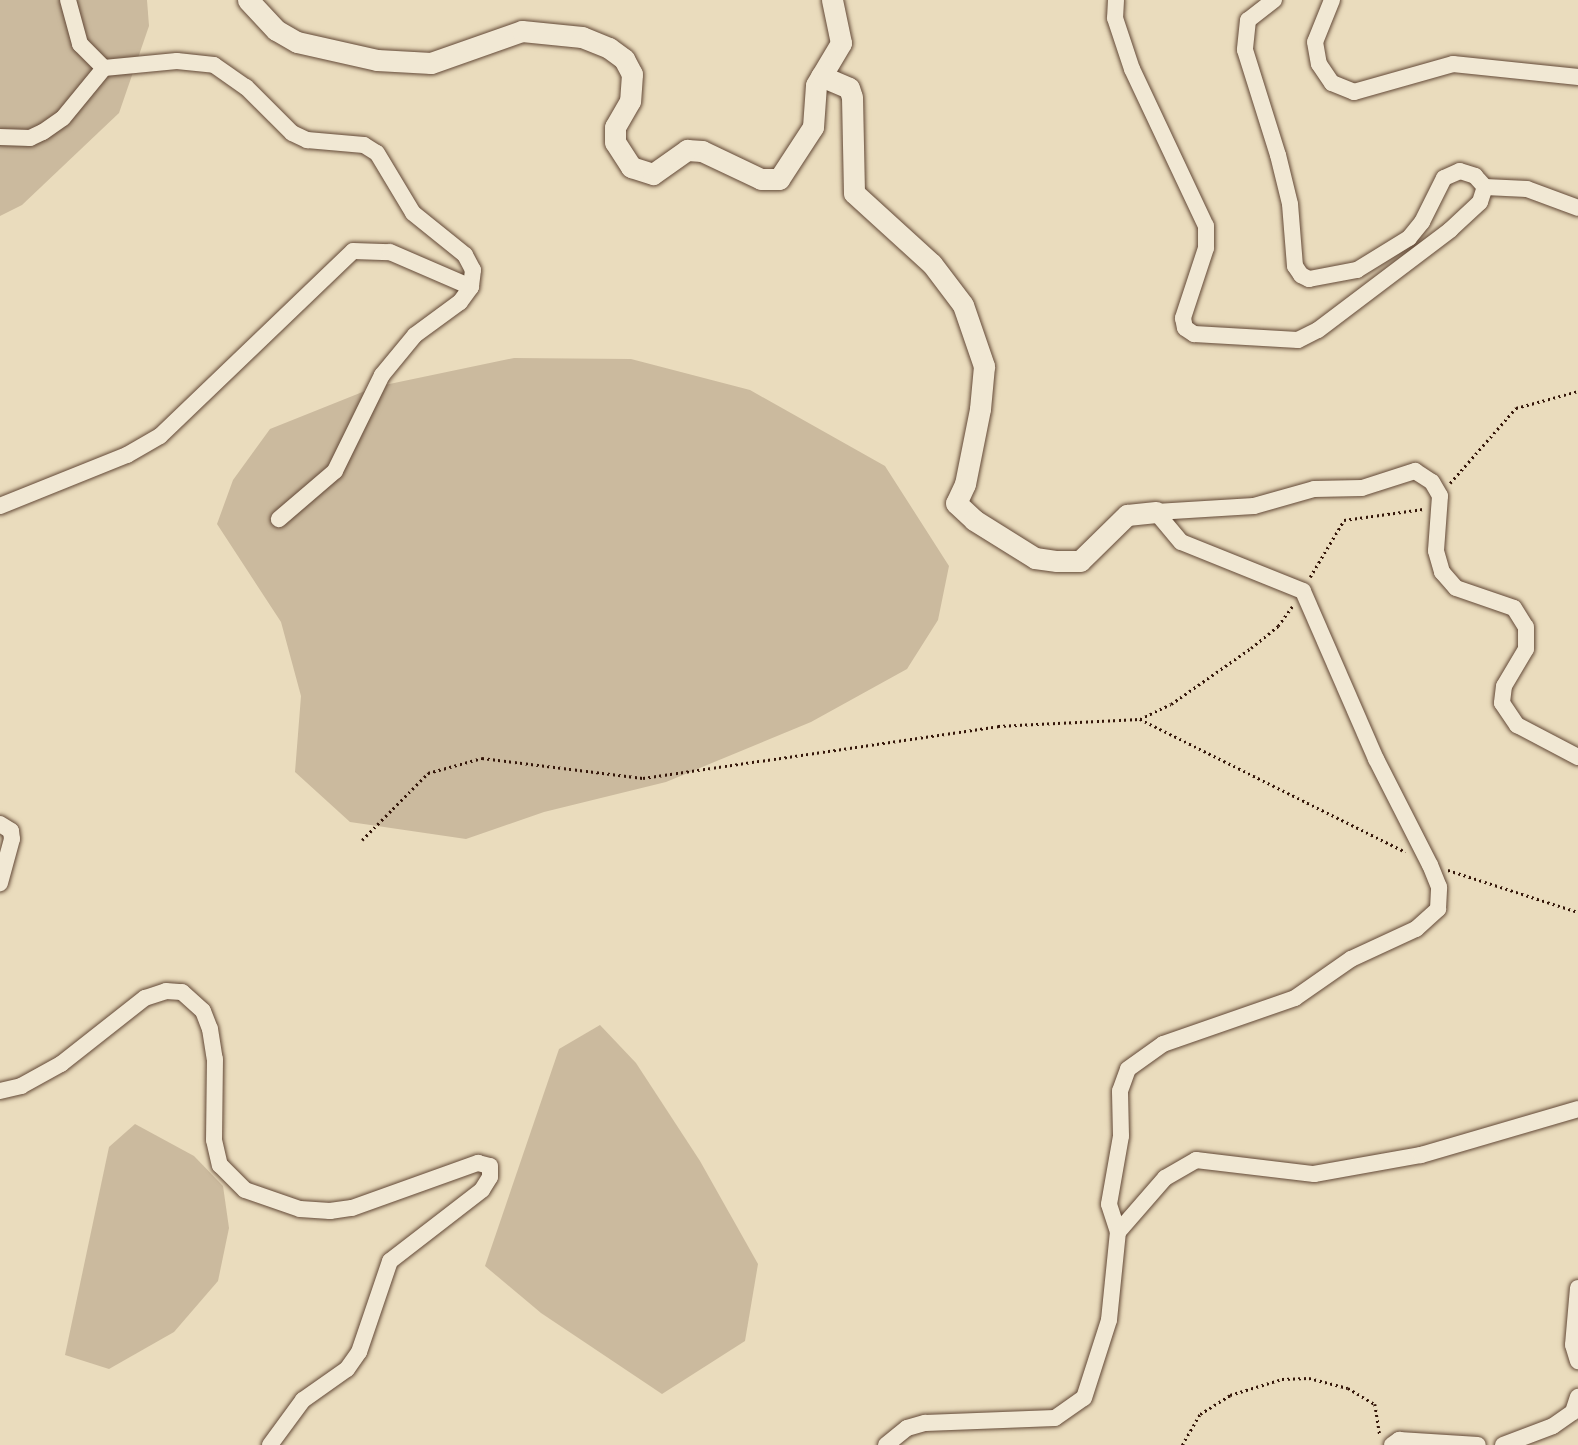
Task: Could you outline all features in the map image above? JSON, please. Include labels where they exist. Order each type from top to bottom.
[{"type":"street","points":[[68,0],[80,44],[104,68]]},
{"type":"street","points":[[248,0],[276,30],[297,42],[377,60],[431,63],[522,31],[582,37],[609,48],[624,60],[632,74],[631,102],[615,127],[617,151],[640,172],[661,172],[687,150],[719,157],[761,179],[779,178],[813,127],[816,85],[841,43],[832,0]]},
{"type":"street","points":[[1116,0],[1115,18],[1132,69],[1206,226],[1206,248],[1183,318],[1185,328],[1194,334],[1298,340],[1318,330],[1442,236],[1480,202],[1485,187]]},
{"type":"street","points":[[1274,0],[1248,20],[1245,50],[1278,155],[1290,205],[1294,266],[1301,275],[1309,279],[1357,270],[1409,238],[1422,222],[1444,178],[1460,171],[1475,176],[1485,187],[1527,189],[1578,208]]},
{"type":"street","points":[[1332,0],[1315,42],[1319,64],[1332,83],[1354,92],[1453,64],[1578,77]]},
{"type":"street","points":[[0,137],[30,138],[43,132],[63,118],[104,68],[177,61],[214,65],[246,87],[292,133],[307,141],[364,145],[391,171],[424,226],[464,255],[473,271],[471,287],[460,302],[415,335],[398,353],[373,390],[346,457],[322,485],[279,519]]},
{"type":"street","points":[[821,76],[849,88],[852,97],[854,193],[933,264],[963,304],[984,366],[980,409],[965,484],[956,503],[1035,558],[1080,561],[1127,514],[1254,506],[1314,489],[1362,488],[1398,473],[1415,471],[1432,482],[1440,496],[1436,551],[1442,572],[1456,588],[1514,608],[1526,627],[1527,649],[1504,686],[1502,703],[1517,725],[1578,757]]},
{"type":"street","points":[[0,506],[127,455],[160,436],[353,251],[390,252],[471,287]]},
{"type":"street","points":[[886,1445],[907,1428],[925,1423],[1055,1418],[1084,1398],[1109,1320],[1118,1232],[1109,1204],[1121,1136],[1120,1091],[1128,1069],[1163,1044],[1295,998],[1351,959],[1433,918],[1440,898],[1430,865],[1376,760],[1303,591],[1181,542],[1156,512]]},
{"type":"street","points":[[0,824],[11,831],[12,839],[0,883]]},
{"type":"street","points":[[0,1091],[21,1086],[61,1063],[145,998],[166,991],[182,992],[192,997],[210,1029],[215,1059],[214,1140],[220,1165],[245,1190],[300,1209],[330,1211],[352,1208],[478,1163],[490,1166],[490,1178],[482,1190],[390,1261],[359,1352],[347,1369],[303,1400],[270,1445]]},
{"type":"street","points":[[1118,1232],[1165,1178],[1196,1160],[1286,1174],[1314,1174],[1421,1155],[1578,1109]]},
{"type":"street","points":[[1578,1288],[1573,1345],[1578,1361]]},
{"type":"street","points":[[1503,1445],[1553,1426],[1573,1412],[1578,1397]]},
{"type":"street","points":[[1392,1445],[1399,1440],[1435,1440],[1478,1445]]},
{"type":"path","points":[[362,840],[428,773],[482,758],[643,778],[998,726],[1140,719],[1171,704],[1251,648],[1278,626],[1303,591]]},
{"type":"path","points":[[1140,719],[1430,865],[1578,912]]},
{"type":"path","points":[[1182,1445],[1200,1414],[1230,1395],[1282,1379],[1309,1378],[1348,1388],[1375,1404],[1382,1445]]},
{"type":"shaded area","points":[[0,0],[147,0],[149,26],[119,113],[22,205],[0,216]]},
{"type":"shaded area","points":[[514,358],[631,359],[750,390],[885,466],[949,566],[938,620],[907,669],[811,722],[666,782],[544,812],[466,839],[350,822],[295,772],[301,696],[281,622],[217,524],[233,480],[270,429],[375,387]]},
{"type":"shaded area","points":[[600,1025],[636,1063],[700,1161],[758,1264],[745,1341],[662,1394],[541,1313],[485,1266],[559,1049]]},
{"type":"shaded area","points":[[135,1124],[194,1156],[223,1186],[229,1228],[218,1281],[174,1332],[109,1369],[65,1355],[109,1147]]}]
